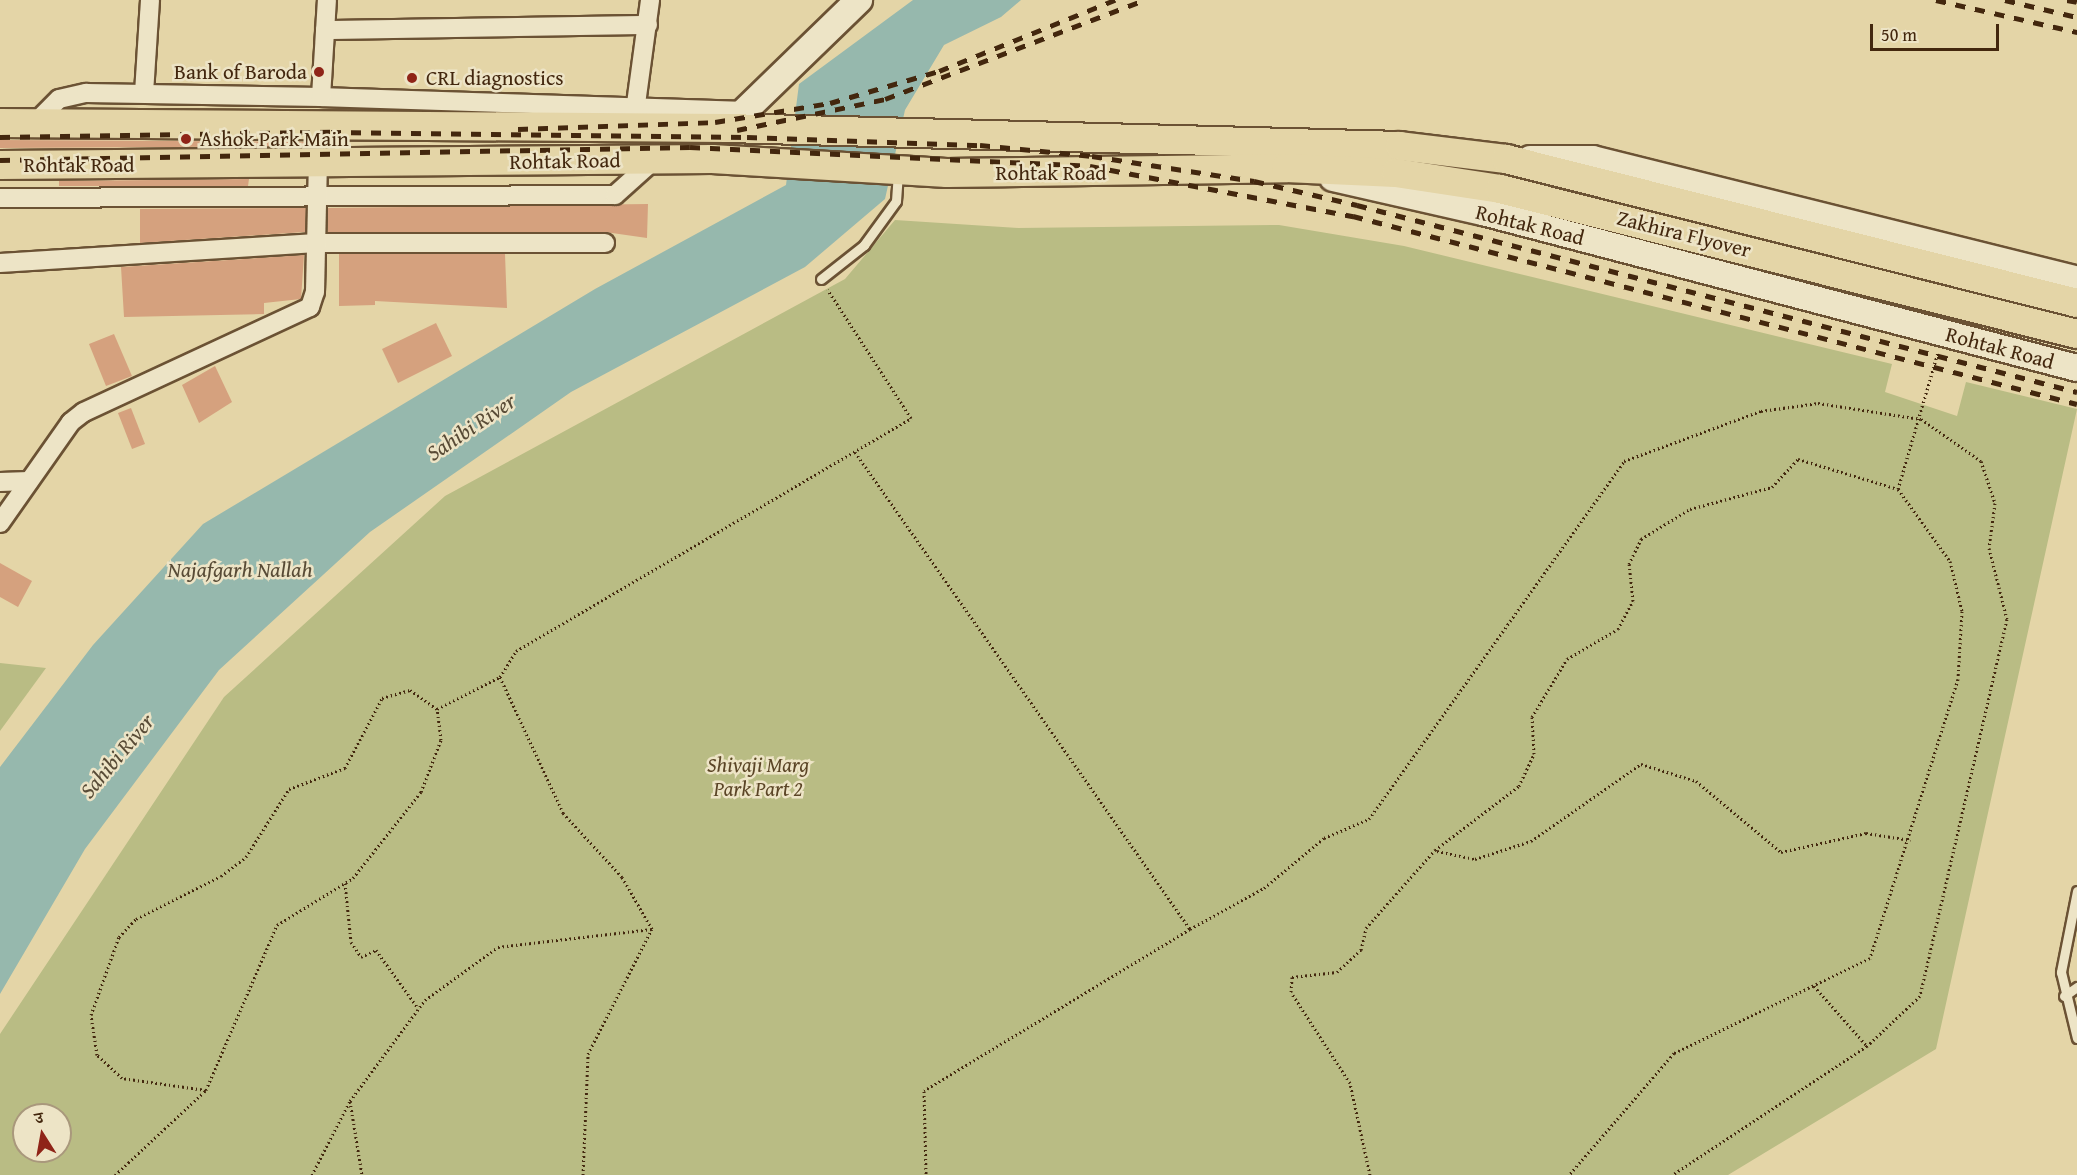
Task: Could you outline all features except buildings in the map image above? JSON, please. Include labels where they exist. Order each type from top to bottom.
[{"type":"main road","points":[[736,119],[859,0]]},
{"type":"main road","name":"Rohtak Road","points":[[0,123],[736,119],[785,130],[904,135],[1340,143],[1506,159],[1593,159],[2077,280]]},
{"type":"main road","name":"Zakhira Flyover","points":[[1506,159],[2077,303]]},
{"type":"main road","name":"Rohtak Road","points":[[0,165],[776,161],[899,169],[1053,174],[1286,168],[1483,212],[2077,368]]},
{"type":"main road","name":"Zakhira Flyover","points":[[1286,168],[1396,173],[1500,189],[2077,334]]},
{"type":"street","points":[[144,93],[150,0]]},
{"type":"street","points":[[321,97],[327,0]]},
{"type":"street","points":[[636,104],[650,0]]},
{"type":"street","points":[[325,30],[648,25]]},
{"type":"street","points":[[35,123],[59,99],[87,93],[636,104],[736,119]]},
{"type":"street","points":[[0,198],[615,195],[654,160]]},
{"type":"street","points":[[0,523],[71,422],[84,412],[310,308],[316,243],[318,164]]},
{"type":"street","points":[[0,263],[316,243],[605,243]]},
{"type":"street","points":[[0,482],[29,481]]},
{"type":"lane","points":[[821,279],[864,245],[890,210],[899,169]]},
{"type":"lane","points":[[2077,891],[2061,972],[2064,996],[2077,1038]]},
{"type":"lane","points":[[2064,996],[2077,987]]},
{"type":"path","points":[[437,709],[500,677],[516,651],[911,418],[821,279]]},
{"type":"path","points":[[1898,489],[1921,419],[1943,333]]},
{"type":"path","points":[[926,1175],[924,1091],[1190,929],[1264,888],[1324,838],[1370,819],[1624,461],[1761,411],[1818,403],[1921,419],[1981,460],[1995,502],[1989,548],[2007,619],[1920,996],[1867,1046],[1672,1175]]},
{"type":"path","points":[[855,452],[1190,929]]},
{"type":"path","points":[[1370,1175],[1350,1083],[1291,993],[1292,977],[1337,972],[1361,950],[1366,928],[1435,850],[1519,786],[1534,754],[1532,717],[1567,659],[1618,629],[1633,601],[1629,564],[1641,539],[1690,509],[1772,487],[1798,459],[1898,489],[1950,561],[1962,611],[1958,679],[1910,840],[1870,958],[1674,1053],[1569,1175]]},
{"type":"path","points":[[500,677],[563,813],[622,878],[652,929]]},
{"type":"path","points":[[115,1175],[206,1090],[277,925],[345,883],[421,792],[441,741],[437,709],[410,690],[382,698],[345,768],[289,789],[246,857],[221,876],[136,919],[119,937],[91,1015],[97,1055],[122,1078],[206,1090]]},
{"type":"path","points":[[1435,850],[1475,859],[1531,841],[1641,764],[1696,781],[1781,852],[1866,833],[1910,840]]},
{"type":"path","points":[[345,883],[351,942],[361,957],[376,950],[419,1009]]},
{"type":"path","points":[[312,1175],[350,1101],[419,1009],[498,947],[652,929]]},
{"type":"path","points":[[583,1175],[588,1054],[652,929]]},
{"type":"path","points":[[1814,986],[1867,1046]]},
{"type":"path","points":[[350,1101],[362,1175]]},
{"type":"green space","name":"Shivaji Marg Park Part 2","points":[[895,220],[1018,228],[1279,225],[1404,246],[1892,364],[1885,392],[1957,416],[1966,382],[2077,409],[1936,1049],[1728,1175],[0,1175],[0,1034],[224,697],[445,496],[845,279]]},
{"type":"green space","points":[[0,663],[46,668],[0,731]]},
{"type":"water","name":"Najafgarh Nallah","points":[[913,0],[1021,0],[1001,17],[944,45],[905,110],[885,199],[805,267],[571,392],[370,532],[219,670],[85,849],[0,994],[0,767],[93,645],[203,524],[595,289],[786,185],[799,84]]},
{"type":"railway","points":[[518,129],[715,122],[830,103],[939,71],[1115,0]]},
{"type":"railway","points":[[737,130],[885,99],[1144,0]]},
{"type":"railway","points":[[1936,0],[2077,32]]},
{"type":"railway","points":[[2005,0],[2077,17]]},
{"type":"railway","points":[[2067,0],[2077,2]]},
{"type":"railway","points":[[0,137],[331,132],[747,137],[980,145],[1092,156],[1254,181],[1357,205],[2077,392]]},
{"type":"railway","points":[[0,160],[690,147],[1090,166],[1353,216],[2077,404]]},
{"type":"place","name":"Bank of Baroda","points":[[319,72]]},
{"type":"place","name":"CRL diagnostics","points":[[412,78]]},
{"type":"place","name":"Ashok Park Main","points":[[186,139]]},
{"type":"water label","name":"Sahibi River","points":[[471,427]]},
{"type":"water label","name":"Sahibi River","points":[[117,756]]}]
